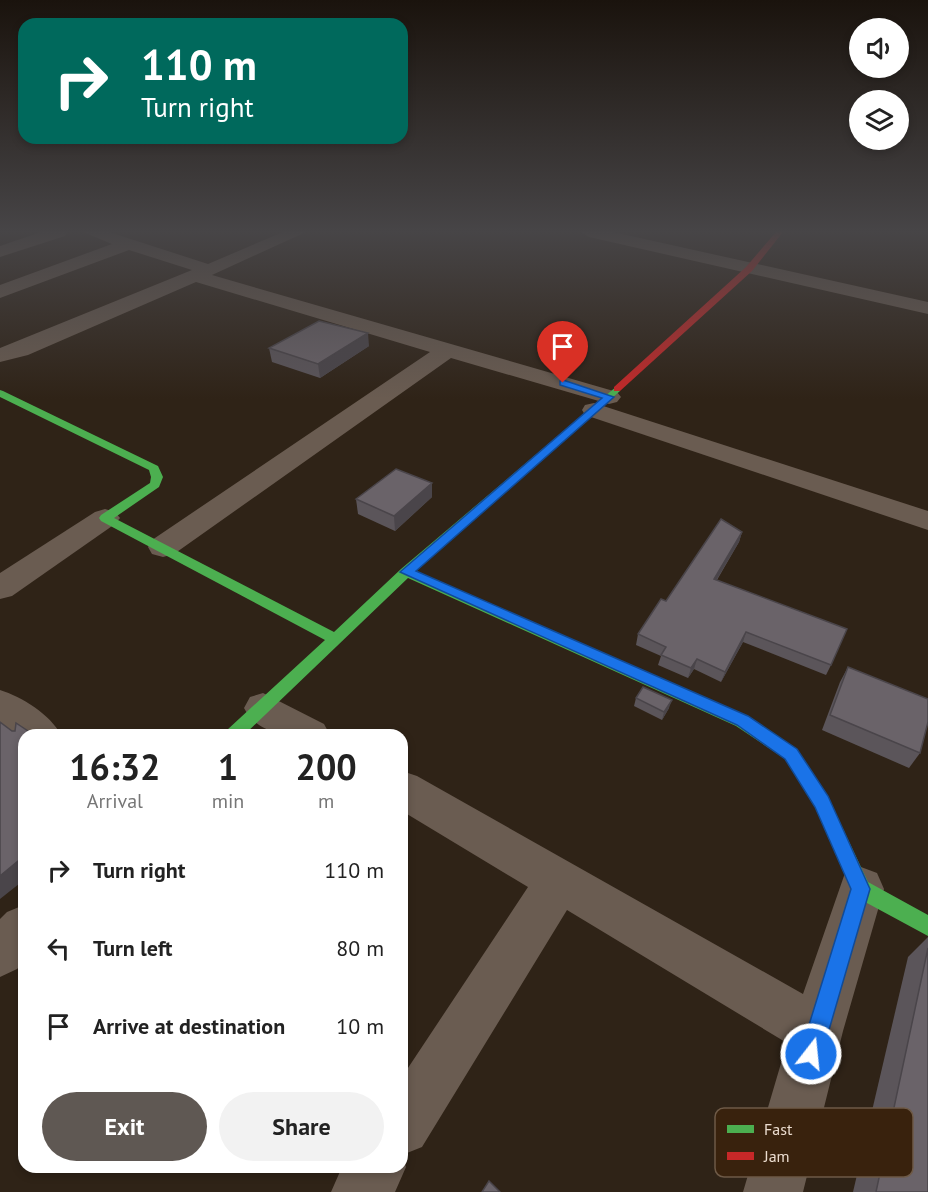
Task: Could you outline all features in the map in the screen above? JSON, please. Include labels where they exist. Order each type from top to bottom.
[{"type":"street","points":[[0,342],[10,352],[166,288]]},
{"type":"street","points":[[250,288],[449,349],[928,521]]},
{"type":"street","points":[[240,729],[406,572],[602,403],[728,288]]},
{"type":"street","points":[[834,288],[928,308]]},
{"type":"street","points":[[163,547],[449,349]]},
{"type":"street","points":[[0,393],[154,468],[157,477],[155,485],[0,588]]},
{"type":"street","points":[[105,518],[336,639]]},
{"type":"street","points":[[406,572],[742,720],[791,754],[822,802],[861,889],[928,926]]},
{"type":"street","points":[[0,705],[33,729]]},
{"type":"street","points":[[263,708],[300,729]]},
{"type":"street","points":[[408,792],[817,1031]]},
{"type":"street","points":[[408,1118],[559,880]]},
{"type":"street","points":[[796,1108],[861,889]]},
{"type":"street","points":[[0,952],[18,935]]},
{"type":"street","points":[[361,1192],[373,1173]]},
{"type":"street","points":[[773,1192],[777,1177]]},
{"type":"building","points":[[319,321],[368,333],[318,364],[269,348]]},
{"type":"building","points":[[396,469],[432,483],[394,516],[356,499]]},
{"type":"building","points":[[721,519],[742,532],[714,579],[847,629],[831,665],[746,632],[725,672],[697,659],[691,668],[661,655],[666,647],[638,634],[661,599],[666,601]]},
{"type":"building","points":[[848,667],[928,699],[928,722],[920,753],[830,715]]},
{"type":"building","points":[[643,687],[672,700],[664,712],[636,698]]},
{"type":"building","points":[[0,722],[12,731],[15,731],[16,723],[25,729],[18,729],[18,861],[0,876]]},
{"type":"building","points":[[928,948],[928,1192],[876,1192],[879,1177],[913,1177],[913,1108],[894,1108]]},
{"type":"building","points":[[489,1181],[500,1192],[482,1192]]},
{"type":"traffic: fast","points":[[239,729],[406,572],[617,389]]},
{"type":"traffic: fast","points":[[0,393],[154,468],[157,477],[155,485],[105,518],[336,639]]},
{"type":"traffic: fast","points":[[406,572],[742,721],[791,754],[822,802],[861,889],[928,926]]},
{"type":"traffic: jam","points":[[617,389],[729,288]]},
{"type":"route","points":[[563,383],[609,397],[406,572],[742,720],[791,754],[822,802],[861,889],[811,1054]]}]
